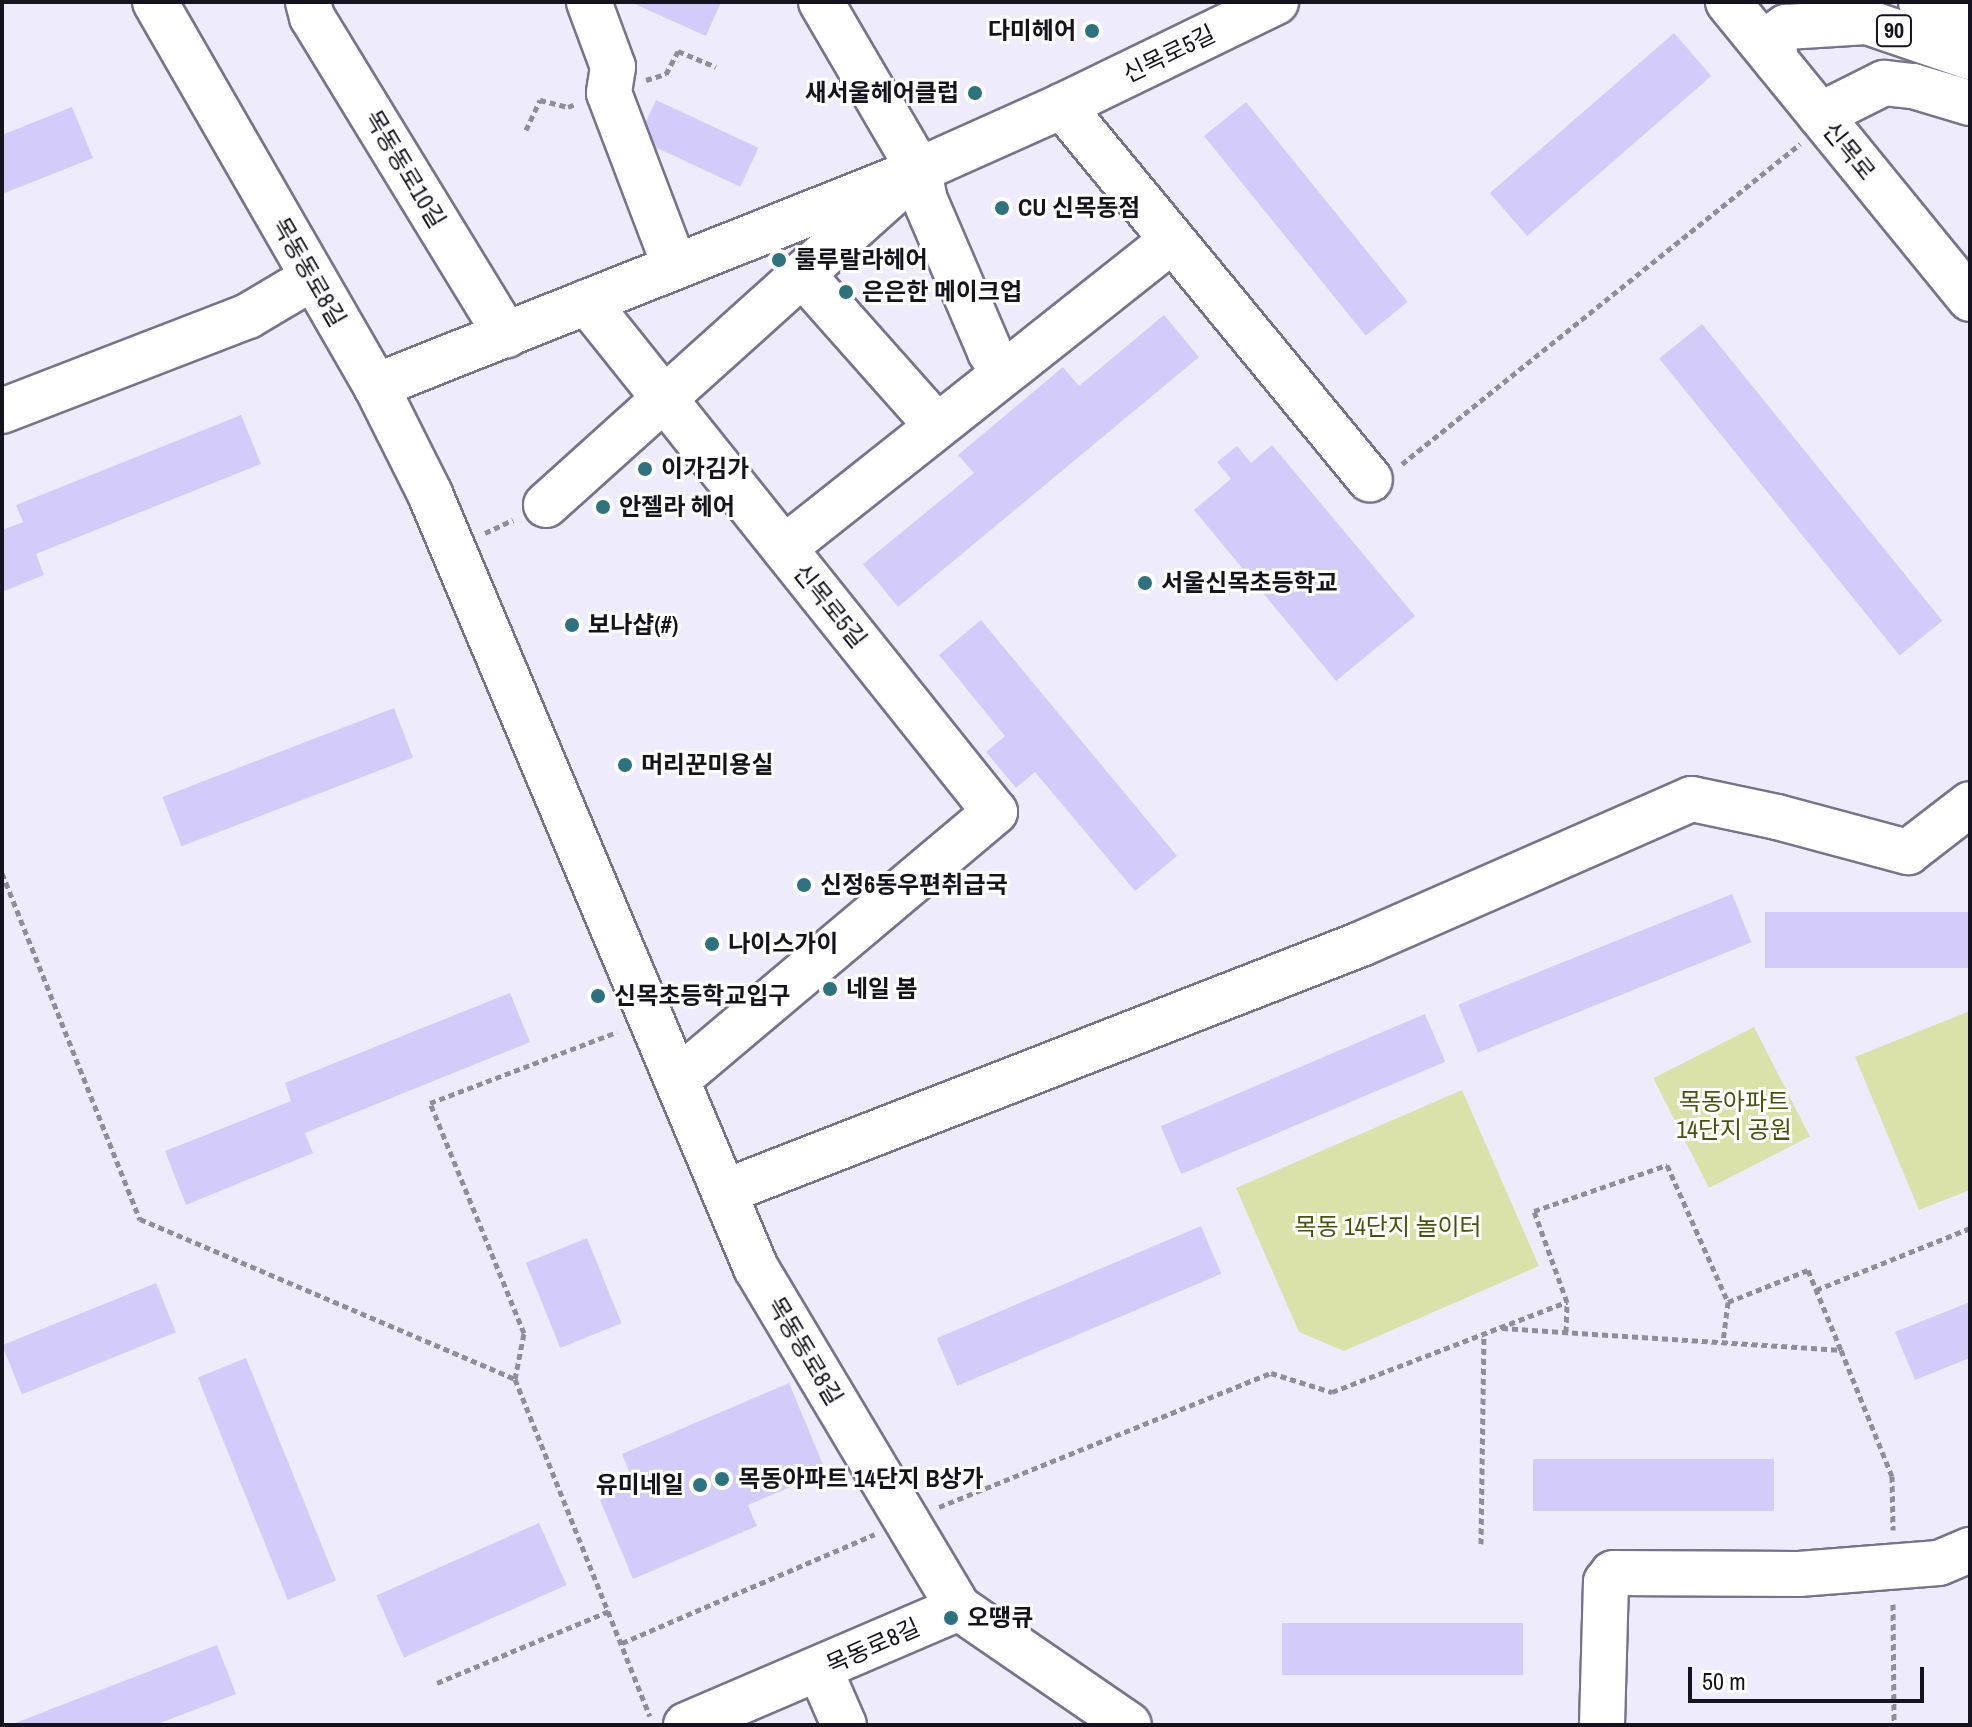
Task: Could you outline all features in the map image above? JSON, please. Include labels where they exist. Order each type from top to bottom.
[{"type":"street","name":"목동동로8길","points":[[155,2],[376,386],[452,547],[756,1268],[959,1608]]},
{"type":"street","name":"목동동로10길","points":[[308,2],[312,17],[506,335]]},
{"type":"street","points":[[589,2],[613,67],[609,93],[675,267]]},
{"type":"street","points":[[821,2],[919,170],[925,200],[990,352],[1004,373]]},
{"type":"street","name":"신목로5길","points":[[376,386],[919,170],[1062,106],[1276,2]]},
{"type":"street","name":"신목로","points":[[1728,2],[1970,299]]},
{"type":"street","name":"90","points":[[1821,2],[1867,22],[1970,57]]},
{"type":"street","name":"90","points":[[1921,2],[1970,19]]},
{"type":"street","points":[[1776,61],[1773,36],[1786,27],[1867,22]]},
{"type":"street","points":[[1820,115],[1884,83],[1913,86],[1970,103]]},
{"type":"street","points":[[1062,106],[1370,479]]},
{"type":"street","name":"신목로5길","points":[[665,400],[919,170]]},
{"type":"street","points":[[784,548],[1172,240]]},
{"type":"street","points":[[803,275],[937,426]]},
{"type":"street","points":[[2,411],[248,316],[312,278]]},
{"type":"street","name":"신목로5길","points":[[587,302],[995,812],[677,1080]]},
{"type":"street","points":[[546,505],[665,400]]},
{"type":"street","points":[[724,1192],[1361,944],[1692,799],[1777,817],[1908,852],[1970,804]]},
{"type":"street","points":[[1602,1725],[1606,1582],[1613,1573],[1799,1574],[1939,1563],[1970,1550]]},
{"type":"street","points":[[959,1608],[1129,1725]]},
{"type":"street","name":"목동로8길","points":[[686,1725],[959,1608]]},
{"type":"street","points":[[820,1670],[844,1725]]},
{"type":"path","points":[[1370,479],[1388,475],[1812,135],[1833,162],[1848,149]]},
{"type":"path","points":[[452,547],[546,505]]},
{"type":"path","points":[[2,873],[140,1219],[515,1379]]},
{"type":"path","points":[[651,1019],[430,1103],[524,1333],[515,1379],[653,1725]]},
{"type":"path","points":[[1566,1332],[1567,1302],[1534,1211],[1667,1165],[1728,1302],[1723,1342]]},
{"type":"path","points":[[1816,1290],[1970,1228]]},
{"type":"path","points":[[1728,1302],[1808,1270],[1892,1476],[1894,1725]]},
{"type":"path","points":[[622,1643],[906,1520],[1271,1373],[1332,1392],[1567,1302]]},
{"type":"path","points":[[1497,1327],[1841,1350]]},
{"type":"path","points":[[1481,1544],[1484,1333]]},
{"type":"path","points":[[437,1683],[609,1611]]},
{"type":"green space","points":[[1970,1011],[1970,1190],[1919,1210],[1855,1057]]},
{"type":"green space","name":"목동아파트 14단지 공원","points":[[1754,1027],[1810,1137],[1709,1188],[1653,1078]]},
{"type":"green space","name":"목동 14단지 놀이터","points":[[1462,1090],[1539,1266],[1344,1351],[1299,1332],[1236,1188]]},
{"type":"building","points":[[630,2],[721,2],[706,36]]},
{"type":"building","points":[[1674,33],[1711,76],[1527,236],[1490,193]]},
{"type":"building","points":[[656,100],[758,148],[740,187],[638,139]]},
{"type":"building","points":[[1246,102],[1408,302],[1366,336],[1204,136]]},
{"type":"building","points":[[72,107],[93,158],[2,194],[2,135]]},
{"type":"building","points":[[1164,315],[1199,357],[898,607],[863,564],[974,473],[958,455],[1063,367],[1079,386]]},
{"type":"building","points":[[1702,324],[1942,621],[1900,655],[1659,359]]},
{"type":"building","points":[[241,415],[261,464],[36,554],[44,575],[2,592],[2,530],[23,522],[16,505]]},
{"type":"building","points":[[1272,445],[1415,616],[1336,681],[1194,510],[1231,479],[1217,462],[1237,446],[1251,463]]},
{"type":"building","points":[[981,620],[1177,856],[1135,891],[1035,772],[1016,788],[986,752],[1005,736],[939,655]]},
{"type":"building","points":[[394,708],[413,757],[181,846],[162,797]]},
{"type":"building","points":[[1732,894],[1751,942],[1478,1053],[1458,1005]]},
{"type":"building","points":[[1765,912],[1970,912],[1970,968],[1765,968]]},
{"type":"building","points":[[510,993],[530,1042],[305,1133],[313,1153],[186,1205],[165,1151],[291,1101],[285,1083]]},
{"type":"building","points":[[1425,1014],[1445,1062],[1181,1174],[1161,1126]]},
{"type":"building","points":[[1201,1226],[1221,1274],[957,1386],[937,1338]]},
{"type":"building","points":[[587,1238],[621,1323],[560,1348],[526,1263]]},
{"type":"building","points":[[156,1283],[176,1332],[22,1394],[2,1345]]},
{"type":"building","points":[[1970,1302],[1970,1358],[1915,1380],[1895,1332]]},
{"type":"building","points":[[246,1358],[336,1581],[288,1600],[198,1377]]},
{"type":"building","name":"목동아파트 14단지 B상가","points":[[789,1383],[826,1472],[748,1505],[757,1526],[633,1579],[600,1500],[635,1485],[622,1454]]},
{"type":"building","points":[[1533,1459],[1774,1459],[1774,1511],[1533,1511]]},
{"type":"building","points":[[539,1523],[567,1585],[404,1658],[376,1595]]},
{"type":"building","points":[[1282,1623],[1523,1623],[1523,1675],[1282,1675]]},
{"type":"building","points":[[217,1645],[236,1694],[155,1725],[10,1725]]},
{"type":"place","name":"다미헤어","points":[[1092,31]]},
{"type":"place","name":"새서울헤어클럽","points":[[975,93]]},
{"type":"place","name":"CU 신목동점","points":[[1002,208]]},
{"type":"place","name":"룰루랄라헤어","points":[[779,260]]},
{"type":"place","name":"은은한 메이크업","points":[[846,292]]},
{"type":"place","name":"이가김가","points":[[645,469]]},
{"type":"place","name":"안젤라 헤어","points":[[603,507]]},
{"type":"place","name":"서울신목초등학교","points":[[1145,583]]},
{"type":"place","name":"보나샵(#)","points":[[572,625]]},
{"type":"place","name":"머리꾼미용실","points":[[625,765]]},
{"type":"place","name":"신정6동우편취급국","points":[[804,885]]},
{"type":"place","name":"나이스가이","points":[[712,944]]},
{"type":"place","name":"네일 봄","points":[[830,989]]},
{"type":"place","name":"신목초등학교입구","points":[[598,996]]},
{"type":"place","name":"목동아파트 14단지 B상가","points":[[722,1479]]},
{"type":"place","name":"유미네일","points":[[700,1485]]},
{"type":"place","name":"오땡큐","points":[[951,1618]]}]
